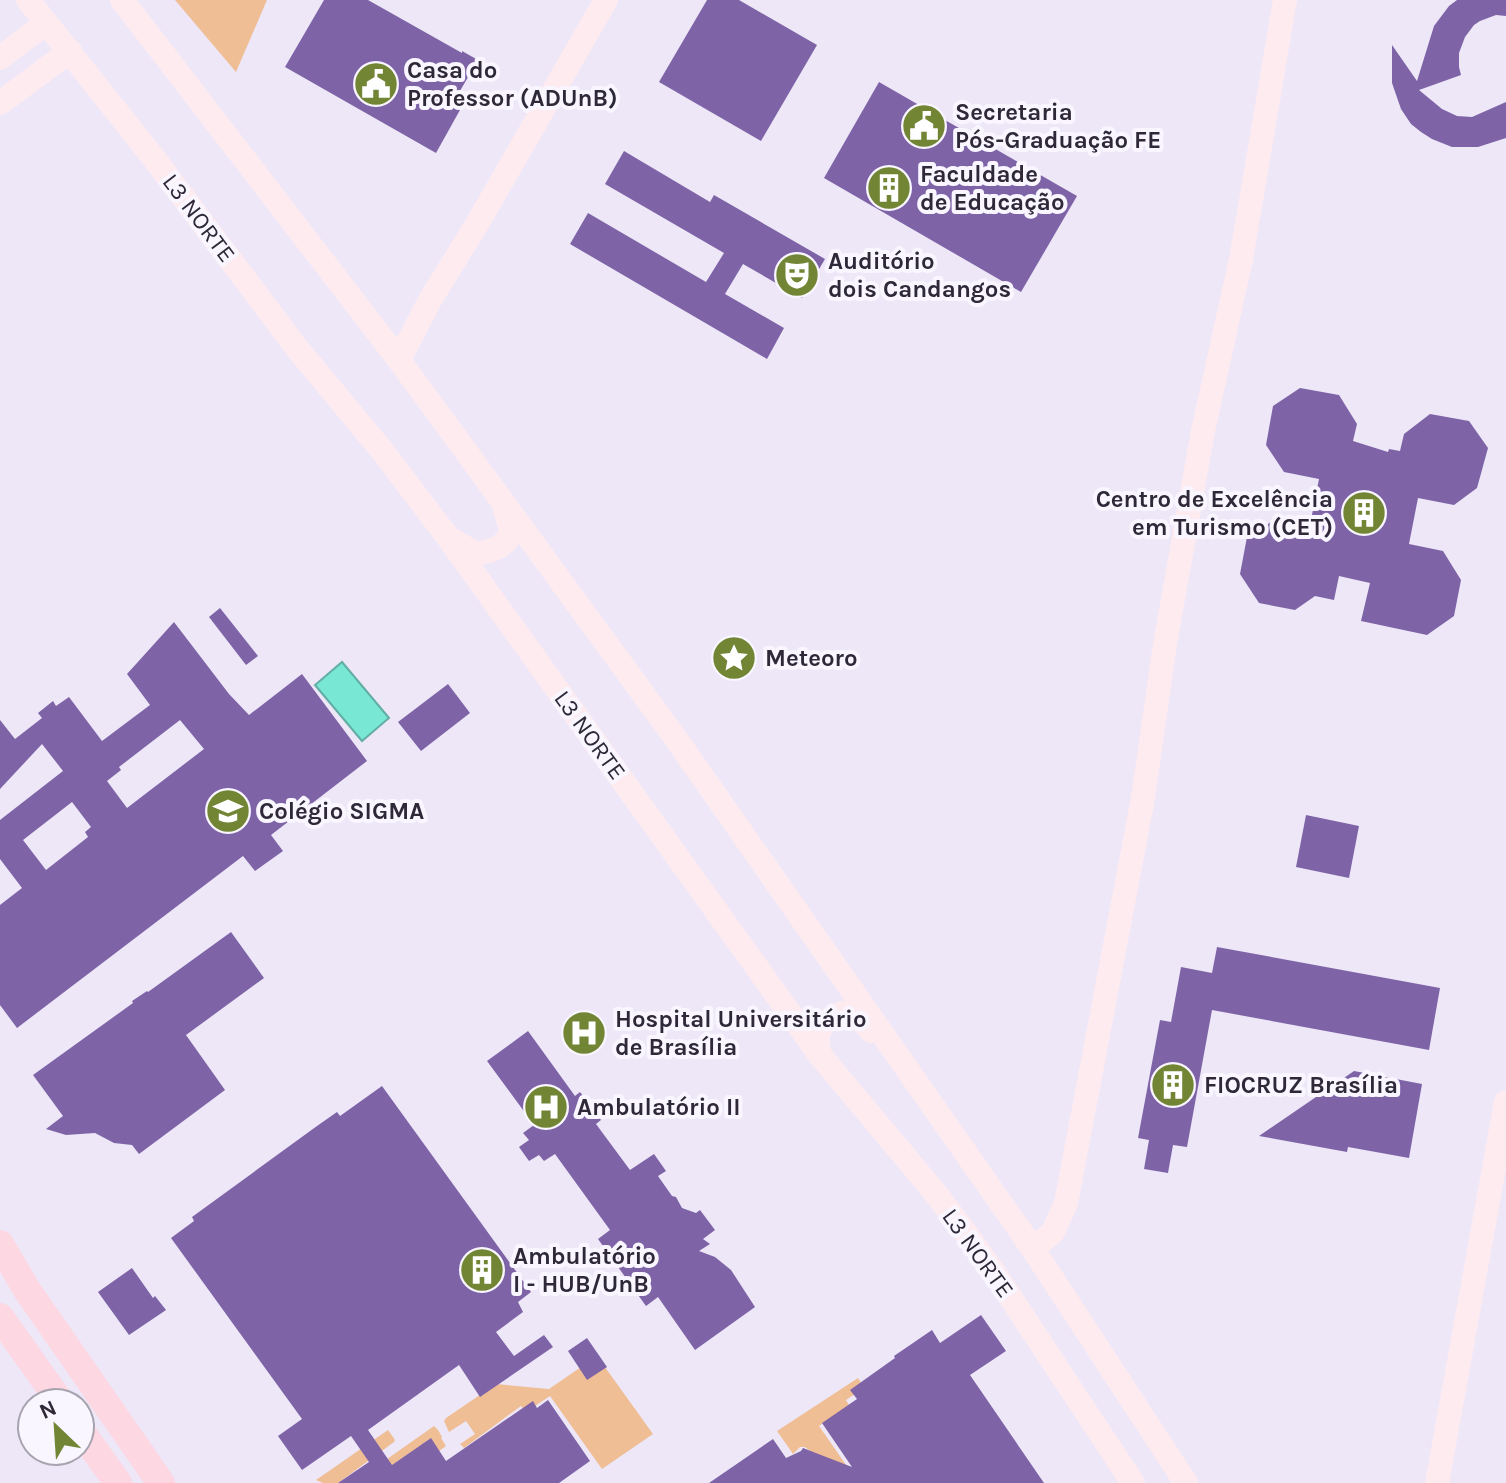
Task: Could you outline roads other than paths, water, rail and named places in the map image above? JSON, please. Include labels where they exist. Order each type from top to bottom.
[{"type":"main road","name":"L3 NORTE","points":[[28,0],[156,161],[296,347],[384,453],[447,536],[819,1054],[965,1232],[1133,1483]]},
{"type":"main road","name":"L3 NORTE","points":[[122,0],[399,360],[674,736],[1033,1249],[1186,1483]]},
{"type":"main road","points":[[399,360],[430,300],[606,0]]},
{"type":"main road","points":[[1033,1249],[1053,1232],[1066,1203],[1143,798],[1165,644],[1201,441],[1241,259],[1285,0]]},
{"type":"main road","points":[[0,58],[46,23]]},
{"type":"main road","points":[[0,103],[70,51]]},
{"type":"main road","points":[[447,536],[475,553],[495,550],[505,543],[511,531],[504,503]]},
{"type":"main road","points":[[819,1054],[819,1030],[831,1018],[846,1012],[855,1015],[898,1059]]},
{"type":"main road","points":[[1437,1483],[1506,1102]]},
{"type":"main road","points":[[0,1244],[27,1290],[161,1483]]},
{"type":"main road","points":[[0,1317],[50,1387]]},
{"type":"main road","points":[[96,1452],[118,1483]]},
{"type":"place","name":"Casa do Professor (ADUnB)","points":[[376,84]]},
{"type":"place","name":"Secretaria Pós-Graduação FE","points":[[924,126]]},
{"type":"place","name":"Faculdade de Educação","points":[[889,188]]},
{"type":"place","name":"Auditório dois Candangos","points":[[797,275]]},
{"type":"place","name":"Centro de Excelência em Turismo (CET)","points":[[1364,513]]},
{"type":"place","name":"Meteoro","points":[[734,658]]},
{"type":"place","name":"Colégio SIGMA","points":[[228,811]]},
{"type":"place","name":"Hospital Universitário de Brasília","points":[[584,1033]]},
{"type":"place","name":"FIOCRUZ Brasília","points":[[1173,1085]]},
{"type":"place","name":"Ambulatório II","points":[[546,1107]]},
{"type":"place","name":"Ambulatório I - HUB/UnB","points":[[482,1270]]}]
